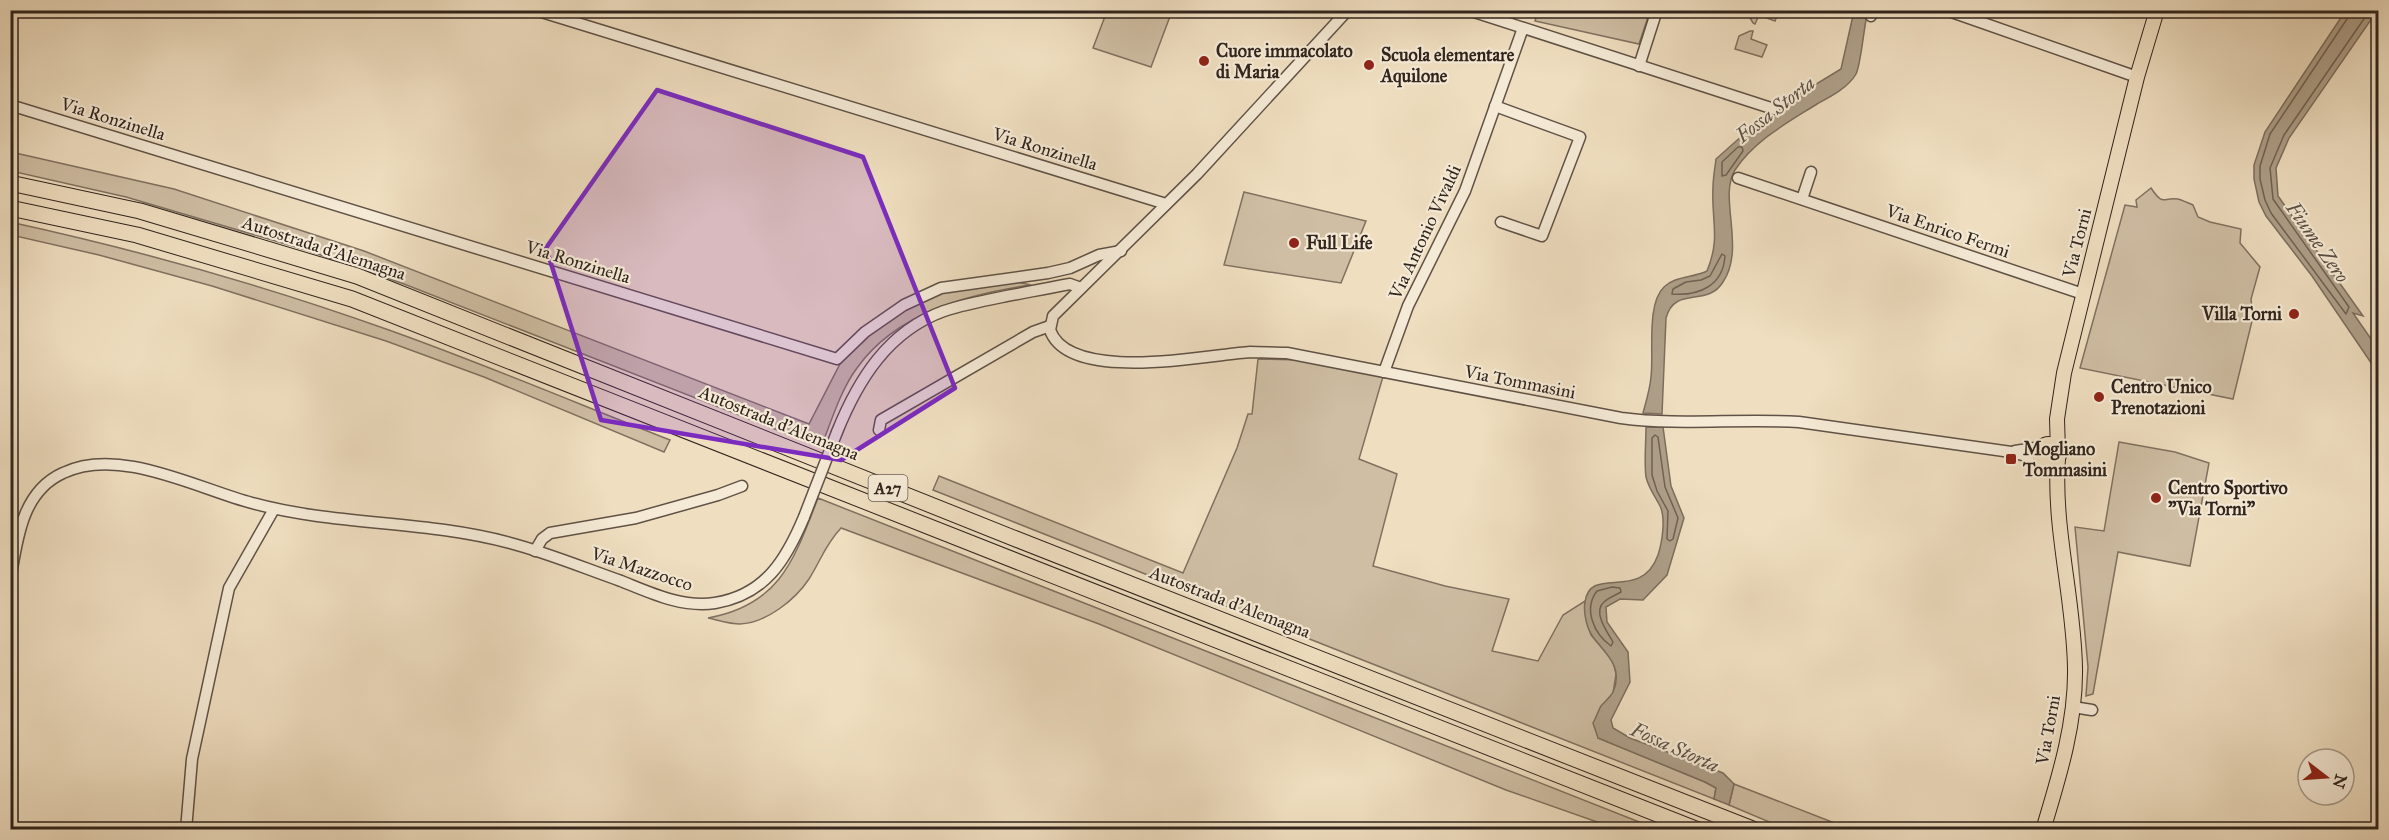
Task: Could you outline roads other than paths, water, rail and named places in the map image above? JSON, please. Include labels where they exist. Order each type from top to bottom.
[{"type":"highway","name":"Autostrada d'Alemagna","points":[[10,183],[140,211],[357,276],[1755,830]]},
{"type":"highway","name":"A27","points":[[10,208],[137,235],[352,299],[1698,830]]},
{"type":"main road","name":"Via Torni","points":[[2043,830],[2065,751],[2073,707],[2075,668],[2055,491],[2048,454],[2083,294],[2157,10]]},
{"type":"street","name":"Via Ronzinella","points":[[536,10],[1166,204]]},
{"type":"street","points":[[1328,31],[1338,10]]},
{"type":"street","points":[[1468,10],[1774,109]]},
{"type":"street","points":[[1639,66],[1657,10]]},
{"type":"street","points":[[1946,10],[2138,77]]},
{"type":"street","points":[[879,430],[881,420],[1052,321],[1081,288],[1197,174],[1347,11]]},
{"type":"street","name":"Via Antonio Vivaldi","points":[[1384,372],[1408,306],[1466,191],[1522,28]]},
{"type":"street","name":"Via Ronzinella","points":[[10,105],[837,359],[865,332],[896,310],[941,288],[1048,273],[1070,268],[1099,255],[1121,251]]},
{"type":"street","points":[[1495,106],[1580,136],[1542,236],[1501,222]]},
{"type":"street","points":[[1802,199],[1811,171]]},
{"type":"street","name":"Via Enrico Fermi","points":[[1738,178],[2083,294]]},
{"type":"street","name":"Via Mazzocco","points":[[10,581],[22,521],[31,501],[50,480],[76,468],[110,464],[133,467],[274,509],[482,536],[535,551],[667,598],[690,603],[712,603],[746,593],[772,573],[786,556],[854,392],[872,365],[894,341],[943,311],[1070,284],[1081,288]]},
{"type":"street","name":"Via Tommasini","points":[[1052,321],[1052,336],[1067,351],[1106,361],[1138,363],[1252,352],[1287,353],[1650,422],[1766,420],[1799,422],[2011,452],[2048,454]]},
{"type":"street","name":"Via Mazzocco","points":[[535,551],[542,539],[550,534],[636,518],[742,486]]},
{"type":"street","points":[[186,830],[192,759],[229,588],[274,509]]},
{"type":"street","points":[[2073,707],[2092,710]]},
{"type":"water","points":[[2346,10],[2377,11],[2289,138],[2276,168],[2278,196],[2363,316],[2353,313],[2378,349],[2378,373],[2312,276],[2266,216],[2259,202],[2254,179],[2254,165],[2265,132]]},
{"type":"water","points":[[1854,11],[1868,11],[1859,62],[1853,79],[1838,92],[1783,125],[1762,141],[1735,170],[1729,194],[1732,254],[1729,269],[1716,290],[1709,294],[1676,302],[1670,308],[1666,318],[1662,414],[1643,413],[1652,367],[1653,317],[1658,295],[1668,283],[1707,271],[1711,259],[1715,238],[1713,180],[1716,159],[1762,118],[1767,120],[1793,98],[1841,69]]},
{"type":"water","points":[[1646,427],[1663,427],[1671,486],[1684,518],[1667,575],[1643,600],[1620,599],[1606,607],[1607,622],[1628,652],[1630,682],[1611,720],[1613,728],[1630,738],[1723,773],[1734,784],[1729,805],[1714,799],[1716,788],[1705,782],[1598,738],[1593,723],[1601,706],[1613,692],[1616,675],[1612,661],[1593,637],[1587,625],[1585,602],[1589,591],[1596,585],[1629,581],[1640,577],[1650,569],[1661,544],[1662,511],[1646,477]]},
{"type":"place","name":"Cuore immacolato di Maria","points":[[1204,61]]},
{"type":"place","name":"Scuola elementare Aquilone","points":[[1369,65]]},
{"type":"place","name":"Full Life","points":[[1294,243]]},
{"type":"place","name":"Villa Torni","points":[[2294,314]]},
{"type":"place","name":"Centro Unico Prenotazioni","points":[[2099,397]]},
{"type":"place","name":"Mogliano Tommasini","points":[[2011,459]]},
{"type":"place","name":"Centro Sportivo \"Via Torni\"","points":[[2156,498]]},
{"type":"water label","name":"Fossa Storta","points":[[1775,109]]},
{"type":"water label","name":"Fiume Zero","points":[[2318,242]]},
{"type":"water label","name":"Fossa Storta","points":[[1675,747]]}]
